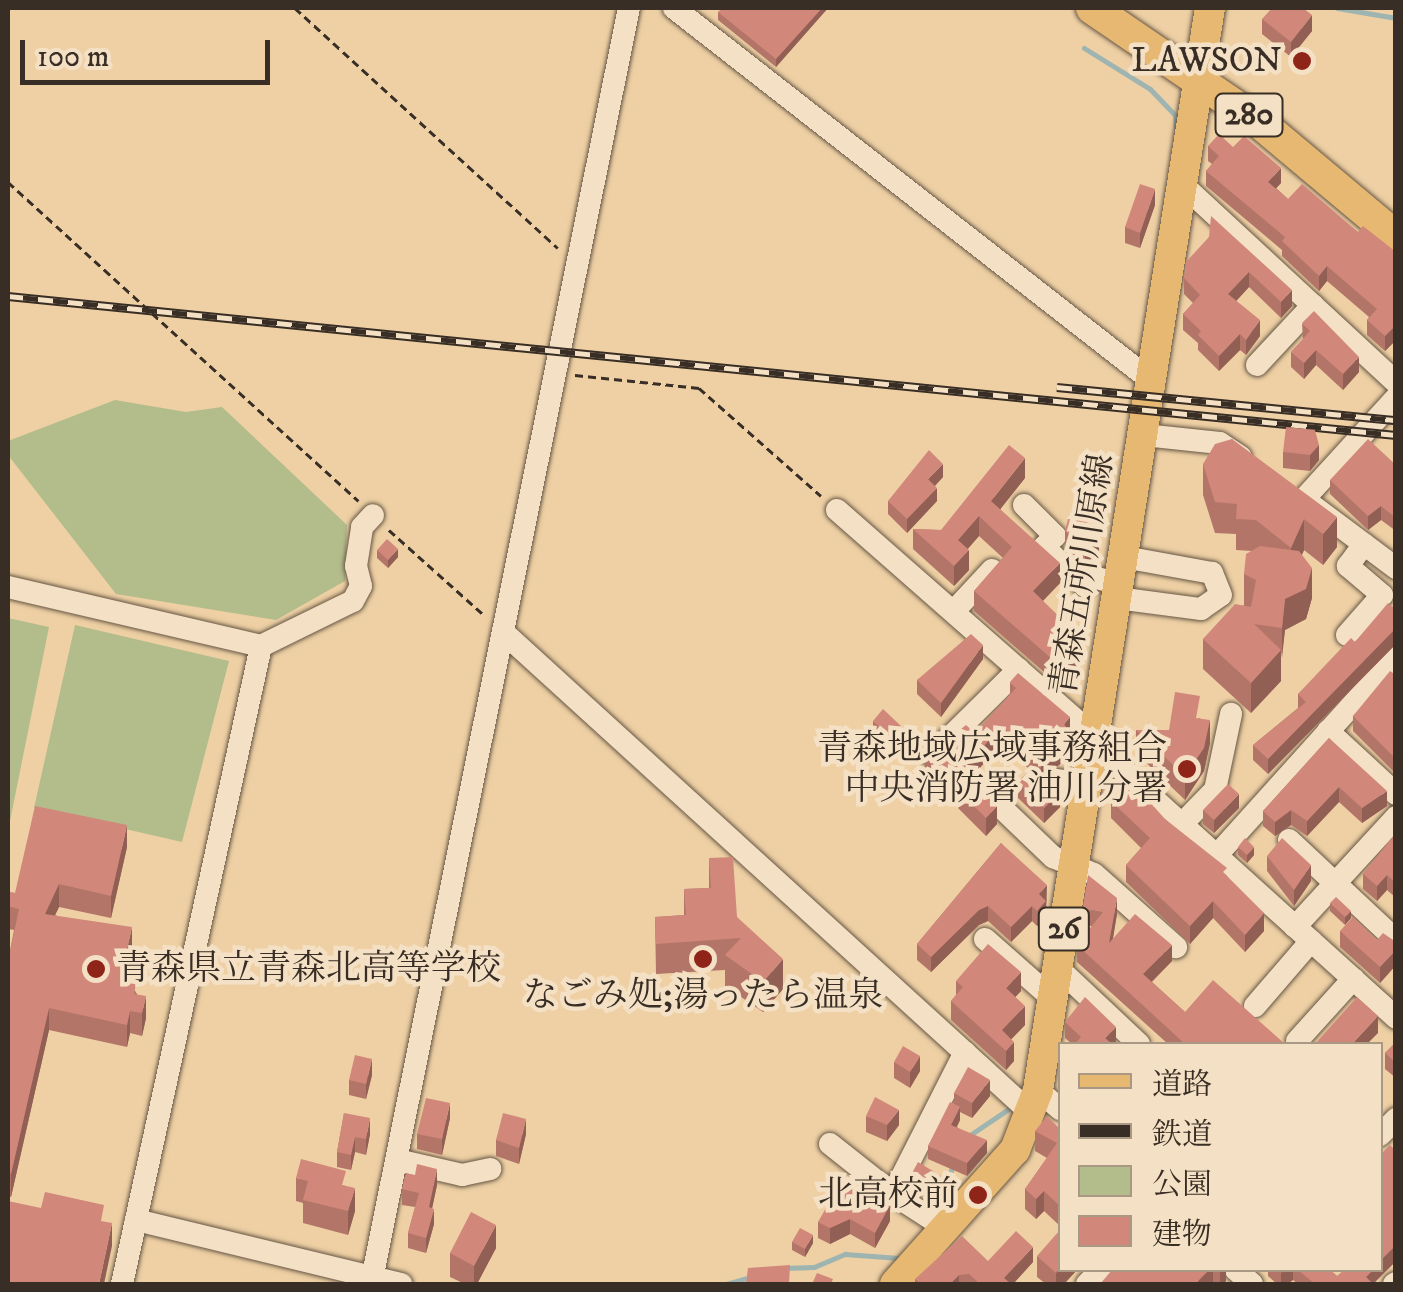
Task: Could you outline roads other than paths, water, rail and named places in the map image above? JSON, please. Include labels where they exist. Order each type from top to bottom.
[{"type":"highway","name":"280","points":[[1092,8],[1200,78],[1396,236]]},
{"type":"main road","name":"青森五所川原線","points":[[895,1284],[1016,1150],[1043,1104],[1053,999],[1073,864],[1071,782],[1094,740],[1210,8]]},
{"type":"street","points":[[372,1280],[628,8]]},
{"type":"street","points":[[674,8],[1153,382]]},
{"type":"street","points":[[1184,186],[1396,382]]},
{"type":"street","points":[[1257,365],[1313,304]]},
{"type":"street","points":[[1304,499],[1396,398]]},
{"type":"street","points":[[1144,435],[1220,443],[1396,568]]},
{"type":"street","points":[[1024,506],[1055,536],[1044,547],[1085,586],[1093,578],[1120,580]]},
{"type":"street","points":[[836,510],[1019,669],[1182,824],[1396,1018]]},
{"type":"street","points":[[8,586],[260,646],[353,601],[361,586],[356,566],[362,528],[373,515]]},
{"type":"street","points":[[1347,635],[1382,596],[1348,566],[1364,544]]},
{"type":"street","points":[[954,611],[992,570]]},
{"type":"street","points":[[503,632],[965,1052],[1043,1104]]},
{"type":"street","points":[[122,1284],[260,646]]},
{"type":"street","points":[[1217,855],[1396,656]]},
{"type":"street","points":[[932,755],[1019,669]]},
{"type":"street","points":[[1182,824],[1215,790],[1231,714]]},
{"type":"street","points":[[1328,731],[1396,794]]},
{"type":"street","points":[[982,788],[1053,857],[1073,864],[1176,948]]},
{"type":"street","points":[[1255,1006],[1335,884],[1396,817]]},
{"type":"street","points":[[1289,840],[1396,940]]},
{"type":"street","points":[[985,939],[1053,999]]},
{"type":"street","points":[[1058,968],[1137,1042]]},
{"type":"street","points":[[1298,1041],[1353,980]]},
{"type":"street","points":[[893,1194],[965,1052]]},
{"type":"street","points":[[830,1144],[893,1194],[947,1229]]},
{"type":"street","points":[[397,1160],[462,1175],[490,1168]]},
{"type":"street","points":[[136,1220],[401,1284]]},
{"type":"waterway","points":[[1337,8],[1396,18]]},
{"type":"waterway","points":[[1084,48],[1150,89],[1175,115],[1176,128]]},
{"type":"waterway","points":[[967,1137],[1010,1108]]},
{"type":"waterway","points":[[947,1206],[952,1163]]},
{"type":"waterway","points":[[785,1268],[814,1267],[845,1254],[899,1258]]},
{"type":"waterway","points":[[726,1284],[750,1277]]},
{"type":"railway","points":[[8,296],[1396,435]]},
{"type":"railway","points":[[1057,387],[1396,420]]},
{"type":"place","name":"LAWSON","points":[[1302,61]]},
{"type":"place","name":"青森地域広域事務組合 中央消防署 油川分署","points":[[1187,769]]},
{"type":"place","name":"なごみ処;湯ったら温泉","points":[[703,959]]},
{"type":"place","name":"青森県立青森北高等学校","points":[[96,969]]},
{"type":"place","name":"北高校前","points":[[978,1195]]}]
